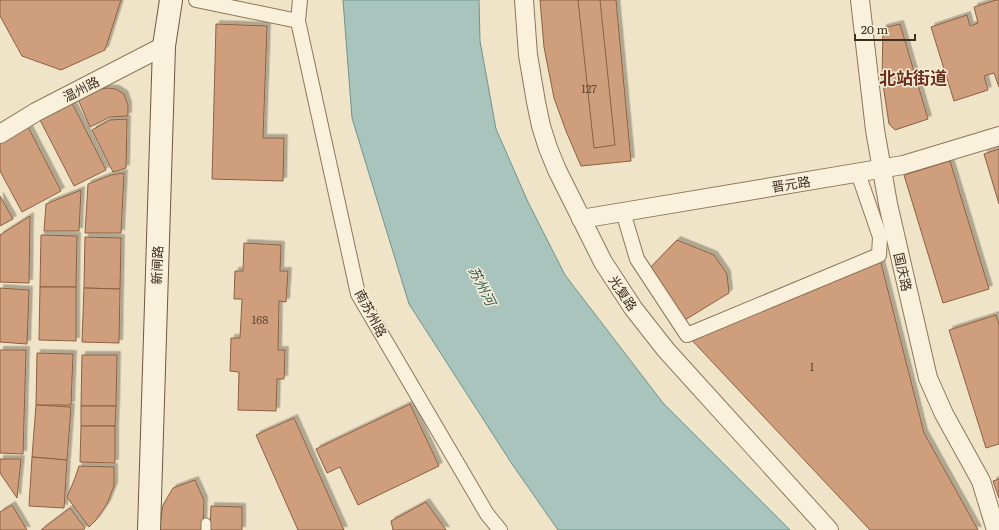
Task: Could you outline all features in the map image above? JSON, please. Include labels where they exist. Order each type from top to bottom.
[{"type":"main road","name":"新闸路","points":[[146,528],[164,46],[172,0]]},
{"type":"street","points":[[196,0],[298,21]]},
{"type":"street","name":"南苏州路","points":[[300,0],[298,21],[358,294],[487,514],[500,530]]},
{"type":"street","name":"光复路","points":[[524,0],[528,55],[541,126],[557,170],[603,262],[650,330],[666,350],[829,530]]},
{"type":"street","name":"国庆路","points":[[860,0],[875,130],[888,204],[928,378],[944,414],[981,481],[996,530]]},
{"type":"street","name":"温州路","points":[[0,134],[36,112],[164,46]]},
{"type":"street","points":[[581,219],[882,169],[922,160],[999,136]]},
{"type":"street","points":[[623,212],[637,259],[687,335],[879,255],[880,238],[858,173]]},
{"type":"water","name":"苏州河","points":[[343,0],[479,0],[480,41],[496,129],[528,202],[565,275],[663,403],[790,530],[558,530],[512,464],[409,304],[352,118]]},
{"type":"building","points":[[0,0],[121,0],[105,50],[61,70],[22,56],[0,16]]},
{"type":"building","points":[[540,0],[616,0],[631,161],[581,166],[554,98],[544,47]]},
{"type":"building","points":[[578,0],[600,0],[615,145],[594,148]]},
{"type":"building","points":[[999,0],[999,87],[994,73],[984,76],[988,90],[954,101],[931,27],[967,15],[970,26],[978,23],[974,7]]},
{"type":"building","points":[[216,24],[267,26],[263,138],[284,138],[283,181],[212,179]]},
{"type":"building","points":[[900,24],[928,119],[895,130],[889,124],[882,78],[883,28]]},
{"type":"building","points":[[107,88],[116,89],[124,94],[128,105],[128,116],[110,117],[90,127],[78,99],[96,90]]},
{"type":"building","points":[[72,103],[106,170],[74,186],[40,120]]},
{"type":"building","points":[[127,119],[126,168],[113,172],[92,130],[110,120]]},
{"type":"building","points":[[28,127],[61,191],[22,212],[0,171],[0,142]]},
{"type":"building","points":[[999,149],[999,204],[984,154]]},
{"type":"building","points":[[950,161],[989,289],[943,303],[904,175]]},
{"type":"building","points":[[124,173],[121,233],[85,233],[88,184],[111,175]]},
{"type":"building","points":[[81,190],[79,231],[44,231],[46,204]]},
{"type":"building","points":[[0,196],[13,219],[0,226]]},
{"type":"building","points":[[30,216],[29,283],[0,282],[0,235]]},
{"type":"building","points":[[41,235],[77,236],[76,287],[40,287]]},
{"type":"building","points":[[85,237],[121,238],[120,289],[84,288]]},
{"type":"building","points":[[677,240],[714,255],[727,274],[729,293],[680,323],[646,272]]},
{"type":"building","points":[[244,243],[281,245],[280,271],[288,271],[286,302],[279,301],[278,350],[285,350],[284,379],[277,379],[276,411],[238,410],[239,372],[230,371],[231,338],[240,338],[242,299],[234,299],[235,271],[243,271]]},
{"type":"building","points":[[879,255],[924,433],[978,530],[870,530],[687,335]]},
{"type":"building","points":[[40,287],[76,287],[76,341],[39,340]]},
{"type":"building","points":[[0,288],[29,290],[27,344],[0,342]]},
{"type":"building","points":[[84,288],[120,289],[119,343],[82,342]]},
{"type":"building","points":[[996,315],[999,325],[999,444],[986,448],[949,330]]},
{"type":"building","points":[[0,350],[26,350],[23,454],[0,453]]},
{"type":"building","points":[[37,353],[73,354],[71,405],[36,405]]},
{"type":"building","points":[[82,355],[117,355],[116,406],[81,406]]},
{"type":"building","points":[[410,404],[439,466],[358,505],[340,467],[327,473],[316,449]]},
{"type":"building","points":[[36,405],[71,407],[67,460],[32,457]]},
{"type":"building","points":[[81,406],[116,406],[115,426],[81,426]]},
{"type":"building","points":[[294,418],[344,530],[298,530],[256,435]]},
{"type":"building","points":[[81,426],[115,426],[115,463],[80,462]]},
{"type":"building","points":[[32,457],[67,460],[64,508],[29,506]]},
{"type":"building","points":[[0,459],[21,459],[17,498],[0,473]]},
{"type":"building","points":[[79,466],[114,467],[114,486],[107,504],[89,527],[67,497]]},
{"type":"building","points":[[999,479],[999,498],[993,481]]},
{"type":"building","points":[[195,480],[204,500],[203,530],[159,530],[163,505],[173,488]]},
{"type":"building","points":[[426,502],[446,530],[393,530],[391,521]]},
{"type":"building","points":[[12,505],[27,530],[0,530],[0,512]]},
{"type":"building","points":[[211,506],[242,507],[242,530],[210,530]]},
{"type":"building","points":[[70,508],[85,528],[83,530],[41,530]]},
{"type":"district","name":"北站街道","points":[[913,78]]}]
